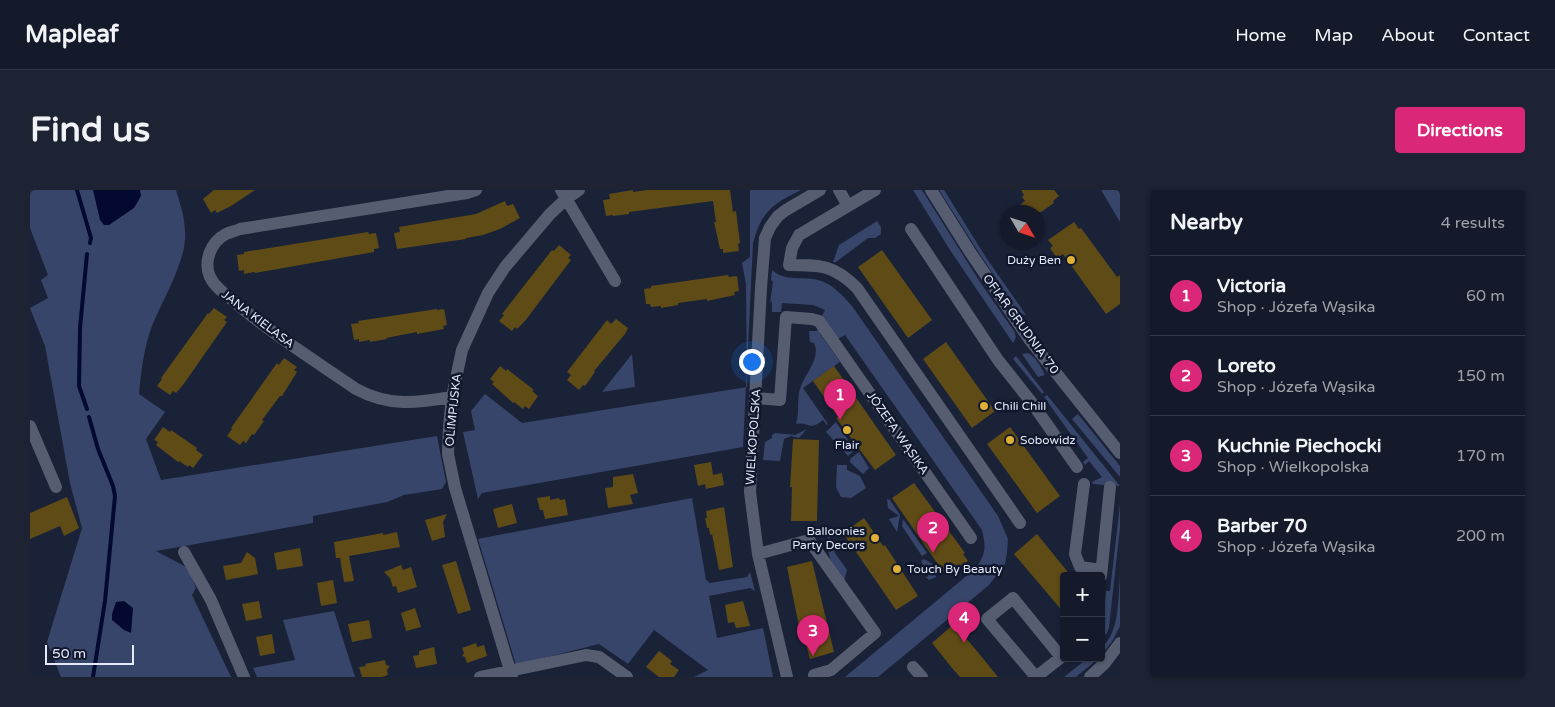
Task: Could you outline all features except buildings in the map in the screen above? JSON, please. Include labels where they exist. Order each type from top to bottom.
[{"type":"street","name":"JANA KIELASA","points":[[452,397],[403,403],[375,398],[356,390],[247,313],[218,288],[210,279],[207,268],[209,255],[214,244],[225,234],[240,229],[476,190]]},
{"type":"street","name":"OLIMPIJSKA","points":[[511,674],[455,488],[448,454],[448,426],[452,397],[462,350],[488,293],[505,266],[550,214],[564,194],[579,190]]},
{"type":"street","name":"WIELKOPOLSKA","points":[[787,677],[758,554],[750,492],[761,288],[765,238],[770,227],[778,216],[820,190]]},
{"type":"street","points":[[838,190],[848,206]]},
{"type":"street","points":[[876,190],[799,235],[792,248],[790,265],[813,265],[833,269],[845,276],[857,288],[1020,523]]},
{"type":"street","name":"OFIAR GRUDNIA '70","points":[[931,190],[1029,339],[1120,453]]},
{"type":"street","points":[[564,194],[615,281]]},
{"type":"street","points":[[911,229],[998,360],[1032,403],[1077,467]]},
{"type":"street","name":"JÓZEFA WĄSIKA","points":[[756,398],[780,400],[786,317],[812,318],[819,321],[970,538]]},
{"type":"street","points":[[30,426],[56,487]]},
{"type":"street","points":[[1084,484],[1075,554],[1080,566],[1098,572]]},
{"type":"street","points":[[1101,572],[1110,487]]},
{"type":"street","points":[[758,554],[809,540],[875,633],[831,670],[814,676]]},
{"type":"street","points":[[184,552],[211,600],[244,677]]},
{"type":"street","points":[[1060,654],[1013,598],[987,619],[1036,677],[1060,658]]},
{"type":"street","points":[[1090,677],[1105,663],[1120,643]]},
{"type":"street","points":[[480,677],[511,674],[586,654],[599,657],[627,677]]},
{"type":"street","points":[[913,667],[922,677]]},
{"type":"shaded area","points":[[30,190],[176,190],[185,226],[185,239],[177,272],[149,334],[143,359],[139,394],[165,412],[146,439],[161,480],[437,436],[446,482],[442,489],[404,495],[387,502],[313,516],[313,523],[156,551],[188,568],[196,588],[192,595],[231,677],[61,677],[47,642],[82,528],[70,483],[45,346],[30,308],[48,298],[41,280],[48,275],[30,228]]},
{"type":"shaded area","points":[[93,190],[140,190],[141,196],[134,208],[109,225],[104,225],[100,220]]},
{"type":"shaded area","points":[[750,190],[801,190],[769,210],[756,233],[753,244],[747,369],[746,284],[742,263],[750,257]]},
{"type":"shaded area","points":[[913,190],[922,190],[980,282],[1014,331],[1016,337],[1013,343],[950,250]]},
{"type":"shaded area","points":[[939,190],[944,190],[985,256],[1026,315],[1020,314]]},
{"type":"shaded area","points":[[1101,190],[1120,190],[1120,222]]},
{"type":"shaded area","points":[[877,221],[881,227],[881,234],[875,238],[868,238],[836,262],[833,262],[839,245]]},
{"type":"shaded area","points":[[772,270],[782,276],[818,280],[828,284],[837,290],[852,306],[998,516],[1008,539],[1005,564],[989,585],[878,677],[845,677],[976,568],[984,550],[982,530],[845,335],[838,339],[821,318],[825,310],[813,305],[782,303],[781,312],[772,312],[772,301],[770,303],[773,282],[771,280]]},
{"type":"shaded area","points":[[819,329],[821,335],[840,362],[803,388],[828,424],[823,420],[812,426],[796,424],[800,391],[816,354],[814,343],[810,342],[809,332]]},
{"type":"shaded area","points":[[1028,353],[1036,360],[1045,375],[1038,377],[1022,354]]},
{"type":"shaded area","points":[[632,354],[635,387],[602,392]]},
{"type":"shaded area","points":[[1016,356],[1044,392],[1042,394],[1013,359]]},
{"type":"shaded area","points":[[746,387],[743,447],[482,493],[478,499],[463,432],[475,430],[471,411],[485,394],[522,423]]},
{"type":"shaded area","points":[[1047,395],[1120,486],[1093,484],[1092,482],[1102,477],[1089,461],[1085,465],[1083,462],[1088,458],[1044,397]]},
{"type":"shaded area","points":[[1078,414],[1120,466],[1120,477],[1072,419]]},
{"type":"shaded area","points":[[836,422],[856,449],[848,456],[826,432]]},
{"type":"shaded area","points":[[807,429],[799,438],[791,436],[784,439],[780,461],[763,460],[765,442],[772,438],[772,435],[775,433],[795,435]]},
{"type":"shaded area","points":[[859,452],[869,468],[863,474],[850,462],[850,459]]},
{"type":"shaded area","points":[[837,465],[847,465],[847,470],[860,476],[866,488],[851,498],[841,497],[836,487]]},
{"type":"shaded area","points":[[692,498],[706,580],[710,583],[747,577],[750,572],[755,591],[750,588],[709,596],[717,638],[763,628],[773,677],[694,677],[708,670],[654,630],[628,664],[599,644],[516,665],[478,539]]},
{"type":"shaded area","points":[[887,499],[890,500],[900,515],[897,532],[889,519],[899,516],[888,508]]},
{"type":"shaded area","points":[[1120,504],[1120,528],[1109,627],[1105,635],[1106,591],[1110,591]]},
{"type":"shaded area","points":[[903,519],[927,553],[922,556],[902,526]]},
{"type":"shaded area","points":[[829,536],[835,553],[847,570],[844,581],[831,562],[826,541]]},
{"type":"shaded area","points":[[924,559],[936,566],[936,577],[929,580],[925,576],[928,577],[929,571],[926,570],[921,561]]},
{"type":"shaded area","points":[[1120,576],[1120,626],[1105,651],[1105,644],[1112,634],[1115,624]]},
{"type":"shaded area","points":[[124,601],[133,608],[131,633],[112,620],[116,602]]},
{"type":"shaded area","points":[[334,611],[355,677],[257,677],[253,668],[295,660],[283,620]]},
{"type":"shaded area","points":[[1083,662],[1094,662],[1076,677],[1064,677]]},
{"type":"waterway","points":[[77,190],[91,238],[90,243]]},
{"type":"waterway","points":[[87,254],[80,328],[79,386],[87,409]]},
{"type":"waterway","points":[[89,417],[115,496],[105,601],[93,677]]},
{"type":"place","name":"Duży Ben","points":[[1071,260]]},
{"type":"place","name":"Chili Chill","points":[[984,406]]},
{"type":"place","name":"Victoria","points":[[840,420]]},
{"type":"place","name":"Flair","points":[[847,430]]},
{"type":"place","name":"Sobowidz","points":[[1010,440]]},
{"type":"place","name":"Balloonies Party Decors","points":[[875,538]]},
{"type":"place","name":"Loreto","points":[[933,553]]},
{"type":"place","name":"Touch By Beauty","points":[[897,569]]},
{"type":"place","name":"Barber 70","points":[[964,643]]},
{"type":"place","name":"Kuchnie Piechocki","points":[[813,656]]}]
